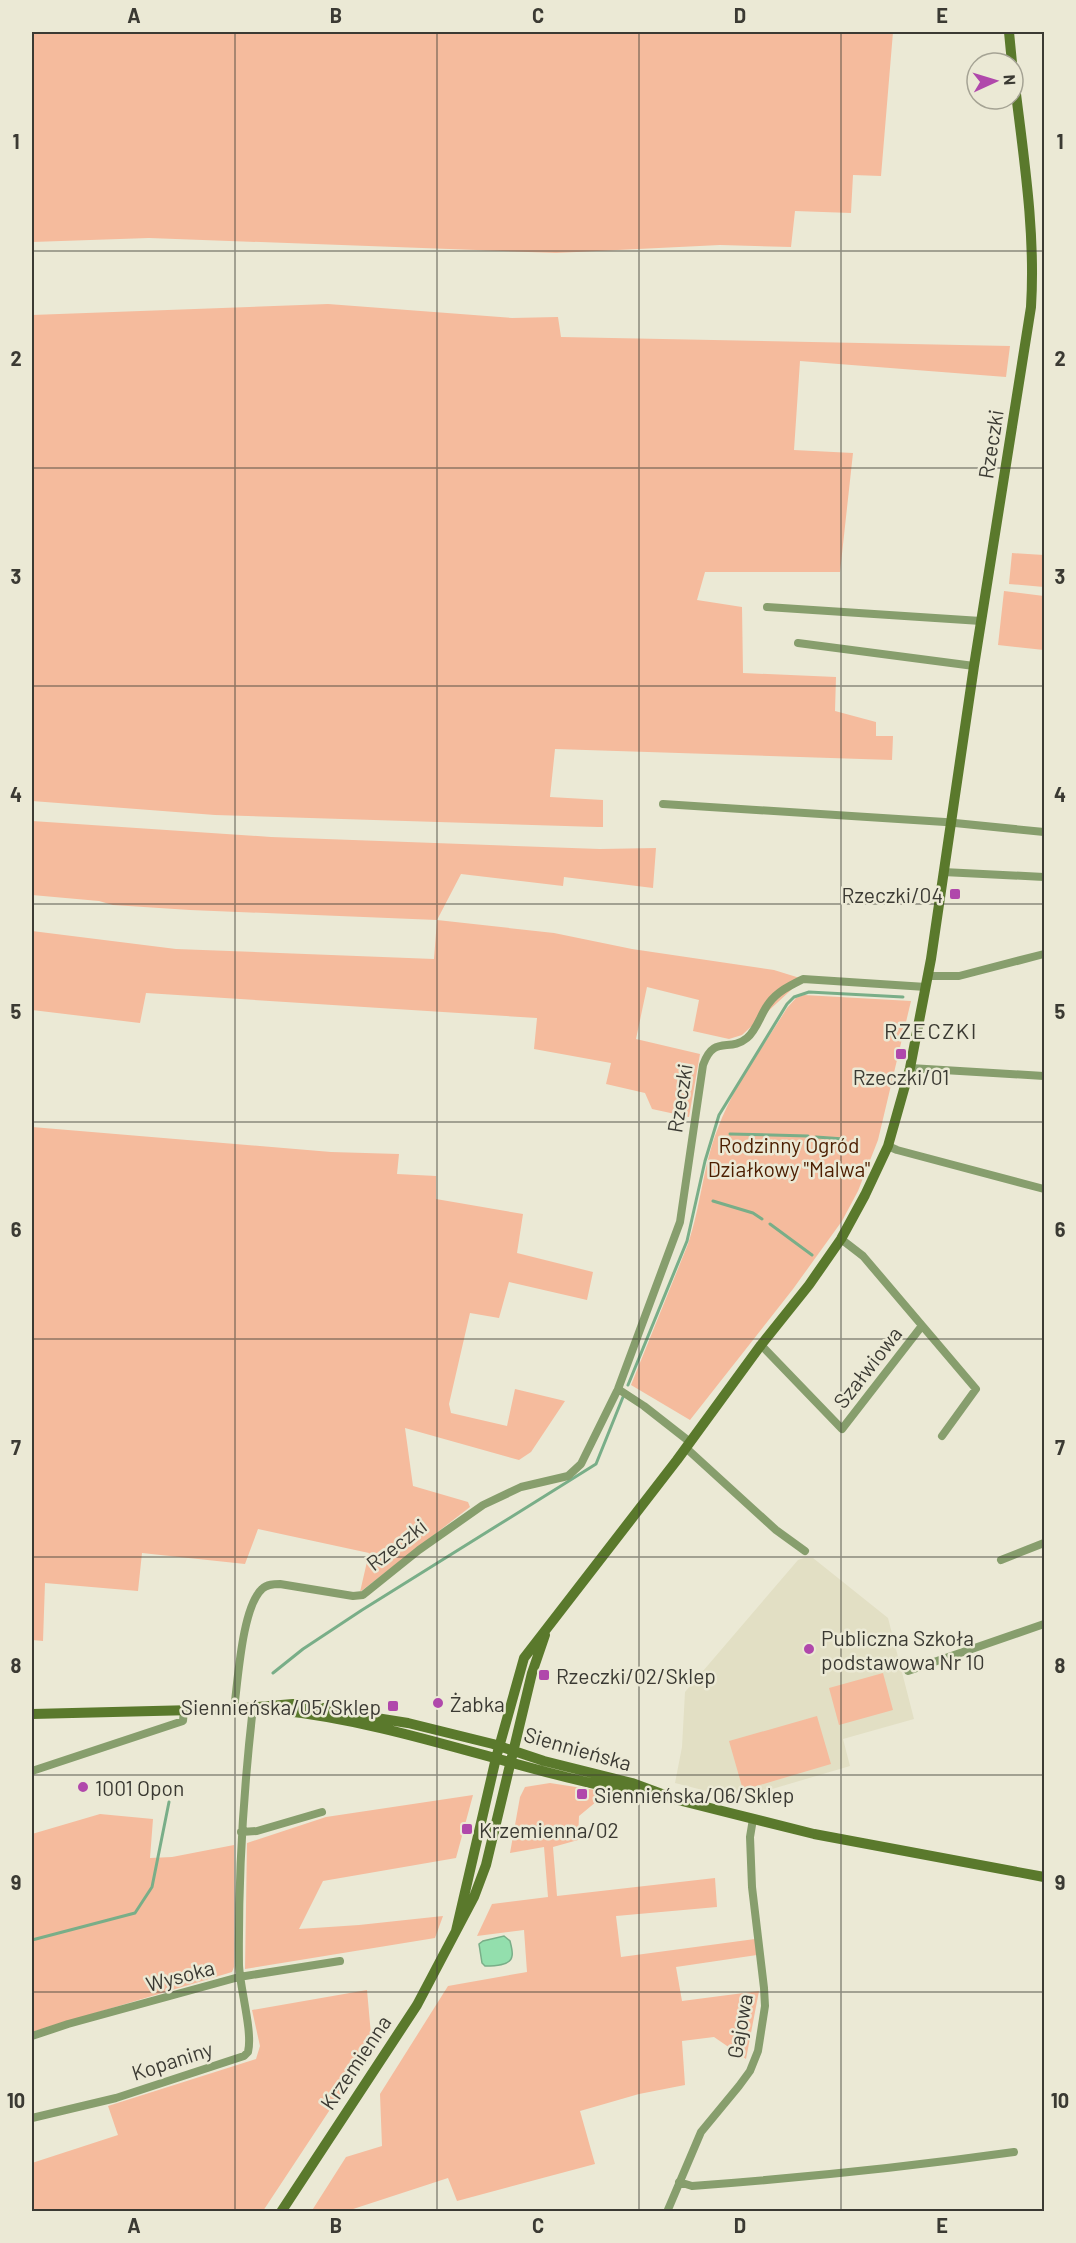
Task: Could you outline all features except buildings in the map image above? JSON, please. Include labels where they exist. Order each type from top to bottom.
[{"type":"main road","points":[[1009,32],[1011,51]]},
{"type":"main road","name":"Rzeczki","points":[[496,1758],[524,1658],[809,1285],[841,1239],[866,1195],[888,1146],[910,1068],[927,982],[974,666],[1024,356],[1033,279],[1030,226],[1018,111]]},
{"type":"main road","name":"Rzeczki","points":[[512,1763],[532,1673],[549,1626]]},
{"type":"main road","name":"Siennieńska","points":[[32,1714],[234,1709],[293,1704],[313,1706],[408,1723],[499,1746],[632,1783],[678,1800]]},
{"type":"main road","name":"Siennieńska","points":[[253,1707],[316,1714],[402,1733],[607,1788],[678,1800],[753,1820],[878,1848],[1044,1877]]},
{"type":"main road","name":"Krzemienna","points":[[456,1931],[496,1758]]},
{"type":"main road","name":"Krzemienna","points":[[281,2211],[417,2005],[474,1897],[486,1865],[512,1763]]},
{"type":"street","points":[[767,607],[981,621]]},
{"type":"street","points":[[798,643],[974,666]]},
{"type":"street","points":[[663,804],[950,823],[1044,832]]},
{"type":"street","points":[[943,872],[1044,877]]},
{"type":"street","name":"Rzeczki","points":[[234,1709],[247,1619],[261,1589],[271,1584],[280,1584],[353,1596],[363,1595],[419,1550],[483,1505],[514,1490],[559,1479],[575,1470],[589,1450],[618,1389],[680,1222],[703,1065],[707,1054],[717,1045],[734,1044],[746,1039],[769,1002],[785,988],[803,979],[927,982],[1044,954]]},
{"type":"street","points":[[910,1068],[1044,1076]]},
{"type":"street","points":[[888,1146],[1044,1190]]},
{"type":"street","name":"Szałwiowa","points":[[841,1239],[863,1256],[976,1389],[942,1436]]},
{"type":"street","name":"Szałwiowa","points":[[761,1345],[842,1429],[921,1327]]},
{"type":"street","points":[[618,1389],[644,1406],[776,1530],[805,1551]]},
{"type":"street","points":[[1001,1560],[1044,1543]]},
{"type":"street","points":[[908,1671],[1044,1624]]},
{"type":"street","points":[[239,1977],[241,1832],[253,1707]]},
{"type":"street","points":[[32,1770],[183,1721],[184,1710]]},
{"type":"street","points":[[241,1832],[257,1831],[322,1812]]},
{"type":"street","name":"Gajowa","points":[[667,2211],[700,2132],[750,2071],[758,2051],[765,2006],[752,1887],[750,1837],[753,1820]]},
{"type":"street","name":"Wysoka","points":[[32,2036],[239,1977],[340,1961]]},
{"type":"street","name":"Kopaniny","points":[[32,2118],[116,2098],[244,2056],[248,2052],[249,2040],[239,1977]]},
{"type":"street","points":[[679,2182],[692,2186],[777,2180],[1014,2152]]},
{"type":"shaded area","name":"Publiczna Szkoła podstawowa Nr 10","points":[[813,1558],[888,1618],[914,1719],[843,1739],[850,1766],[738,1799],[675,1783],[682,1747],[685,1692],[798,1560]]},
{"type":"shaded area","points":[[504,1936],[510,1941],[511,1959],[501,1965],[485,1966],[482,1963],[479,1944]]},
{"type":"green space","points":[[32,32],[893,32],[881,176],[853,175],[851,213],[795,211],[791,247],[720,245],[556,253],[149,238],[32,242]]},
{"type":"green space","points":[[328,304],[512,318],[558,317],[561,337],[1010,346],[1006,377],[800,361],[794,450],[853,453],[840,572],[705,572],[697,600],[742,607],[743,673],[836,677],[835,711],[876,722],[876,736],[893,736],[892,760],[555,749],[550,797],[603,800],[603,827],[215,815],[32,801],[32,315]]},
{"type":"green space","points":[[1012,553],[1044,555],[1044,587],[1009,584]]},
{"type":"green space","points":[[1004,591],[1044,596],[1044,650],[998,645]]},
{"type":"green space","points":[[32,821],[271,837],[600,849],[656,848],[653,888],[564,877],[563,886],[461,874],[437,920],[113,905],[99,901],[32,895]]},
{"type":"green space","points":[[437,920],[554,933],[632,949],[774,970],[803,979],[742,1035],[729,1039],[693,1031],[699,1000],[647,987],[636,1039],[700,1054],[689,1117],[652,1109],[645,1093],[606,1084],[611,1063],[534,1049],[537,1018],[146,993],[140,1023],[32,1010],[32,931],[176,949],[434,959]]},
{"type":"green space","name":"Rodzinny Ogród Działkowy \"Malwa\"","points":[[804,995],[911,1001],[878,1140],[858,1191],[842,1221],[793,1289],[690,1420],[631,1385],[688,1244],[709,1156],[725,1112],[741,1081],[787,1008],[796,998]]},
{"type":"green space","points":[[32,1127],[331,1152],[399,1154],[397,1174],[436,1176],[436,1199],[523,1214],[517,1253],[593,1272],[587,1300],[509,1282],[499,1318],[470,1313],[449,1404],[451,1413],[507,1426],[515,1389],[565,1401],[531,1452],[519,1460],[405,1428],[413,1486],[468,1502],[470,1507],[360,1592],[369,1553],[258,1529],[245,1564],[142,1553],[138,1591],[45,1583],[43,1641],[32,1640]]},
{"type":"green space","points":[[883,1673],[893,1710],[839,1725],[829,1688]]},
{"type":"green space","points":[[817,1716],[831,1764],[743,1790],[729,1741]]},
{"type":"green space","points":[[550,1783],[608,1792],[579,1816],[578,1840],[553,1847],[557,1896],[715,1878],[717,1907],[616,1916],[621,1957],[755,1939],[757,1955],[676,1967],[682,2001],[759,1991],[746,2059],[714,2037],[682,2041],[685,2085],[639,2094],[580,2111],[595,2164],[457,2201],[448,2178],[347,2211],[311,2212],[346,2157],[382,2146],[380,2094],[448,1986],[527,1972],[524,1930],[477,1936],[492,1904],[548,1897],[544,1847],[510,1853],[520,1797],[525,1787]]},
{"type":"green space","points":[[473,1795],[456,1858],[323,1881],[299,1929],[443,1916],[435,1938],[245,1969],[247,1843],[326,1817]]},
{"type":"green space","points":[[100,1814],[153,1819],[150,1858],[172,1857],[234,1845],[234,1967],[232,1972],[32,2032],[32,1834]]},
{"type":"green space","points":[[367,1990],[372,2046],[263,2211],[32,2211],[32,2163],[118,2135],[108,2106],[256,2059],[260,2046],[252,2010]]},
{"type":"waterway","points":[[628,1385],[687,1241],[705,1161],[719,1115],[787,1004],[794,997],[809,992],[903,997]]},
{"type":"waterway","points":[[730,1134],[808,1136]]},
{"type":"waterway","points":[[816,1137],[844,1139]]},
{"type":"waterway","points":[[713,1201],[753,1213],[762,1219]]},
{"type":"waterway","points":[[770,1224],[812,1255]]},
{"type":"waterway","points":[[273,1673],[303,1649],[362,1610],[596,1464],[623,1397]]},
{"type":"waterway","points":[[32,1940],[135,1913],[152,1887],[169,1802]]},
{"type":"place","name":"Rzeczki/04","points":[[955,894]]},
{"type":"place","name":"Rzeczki/01","points":[[901,1054]]},
{"type":"place","name":"Publiczna Szkoła podstawowa Nr 10","points":[[809,1649]]},
{"type":"place","name":"Rzeczki/02/Sklep","points":[[544,1675]]},
{"type":"place","name":"Żabka","points":[[438,1703]]},
{"type":"place","name":"Siennieńska/05/Sklep","points":[[393,1706]]},
{"type":"place","name":"1001 Opon","points":[[83,1787]]},
{"type":"place","name":"Siennieńska/06/Sklep","points":[[582,1794]]},
{"type":"place","name":"Krzemienna/02","points":[[467,1829]]},
{"type":"district","name":"RZECZKI","points":[[931,1030]]}]
